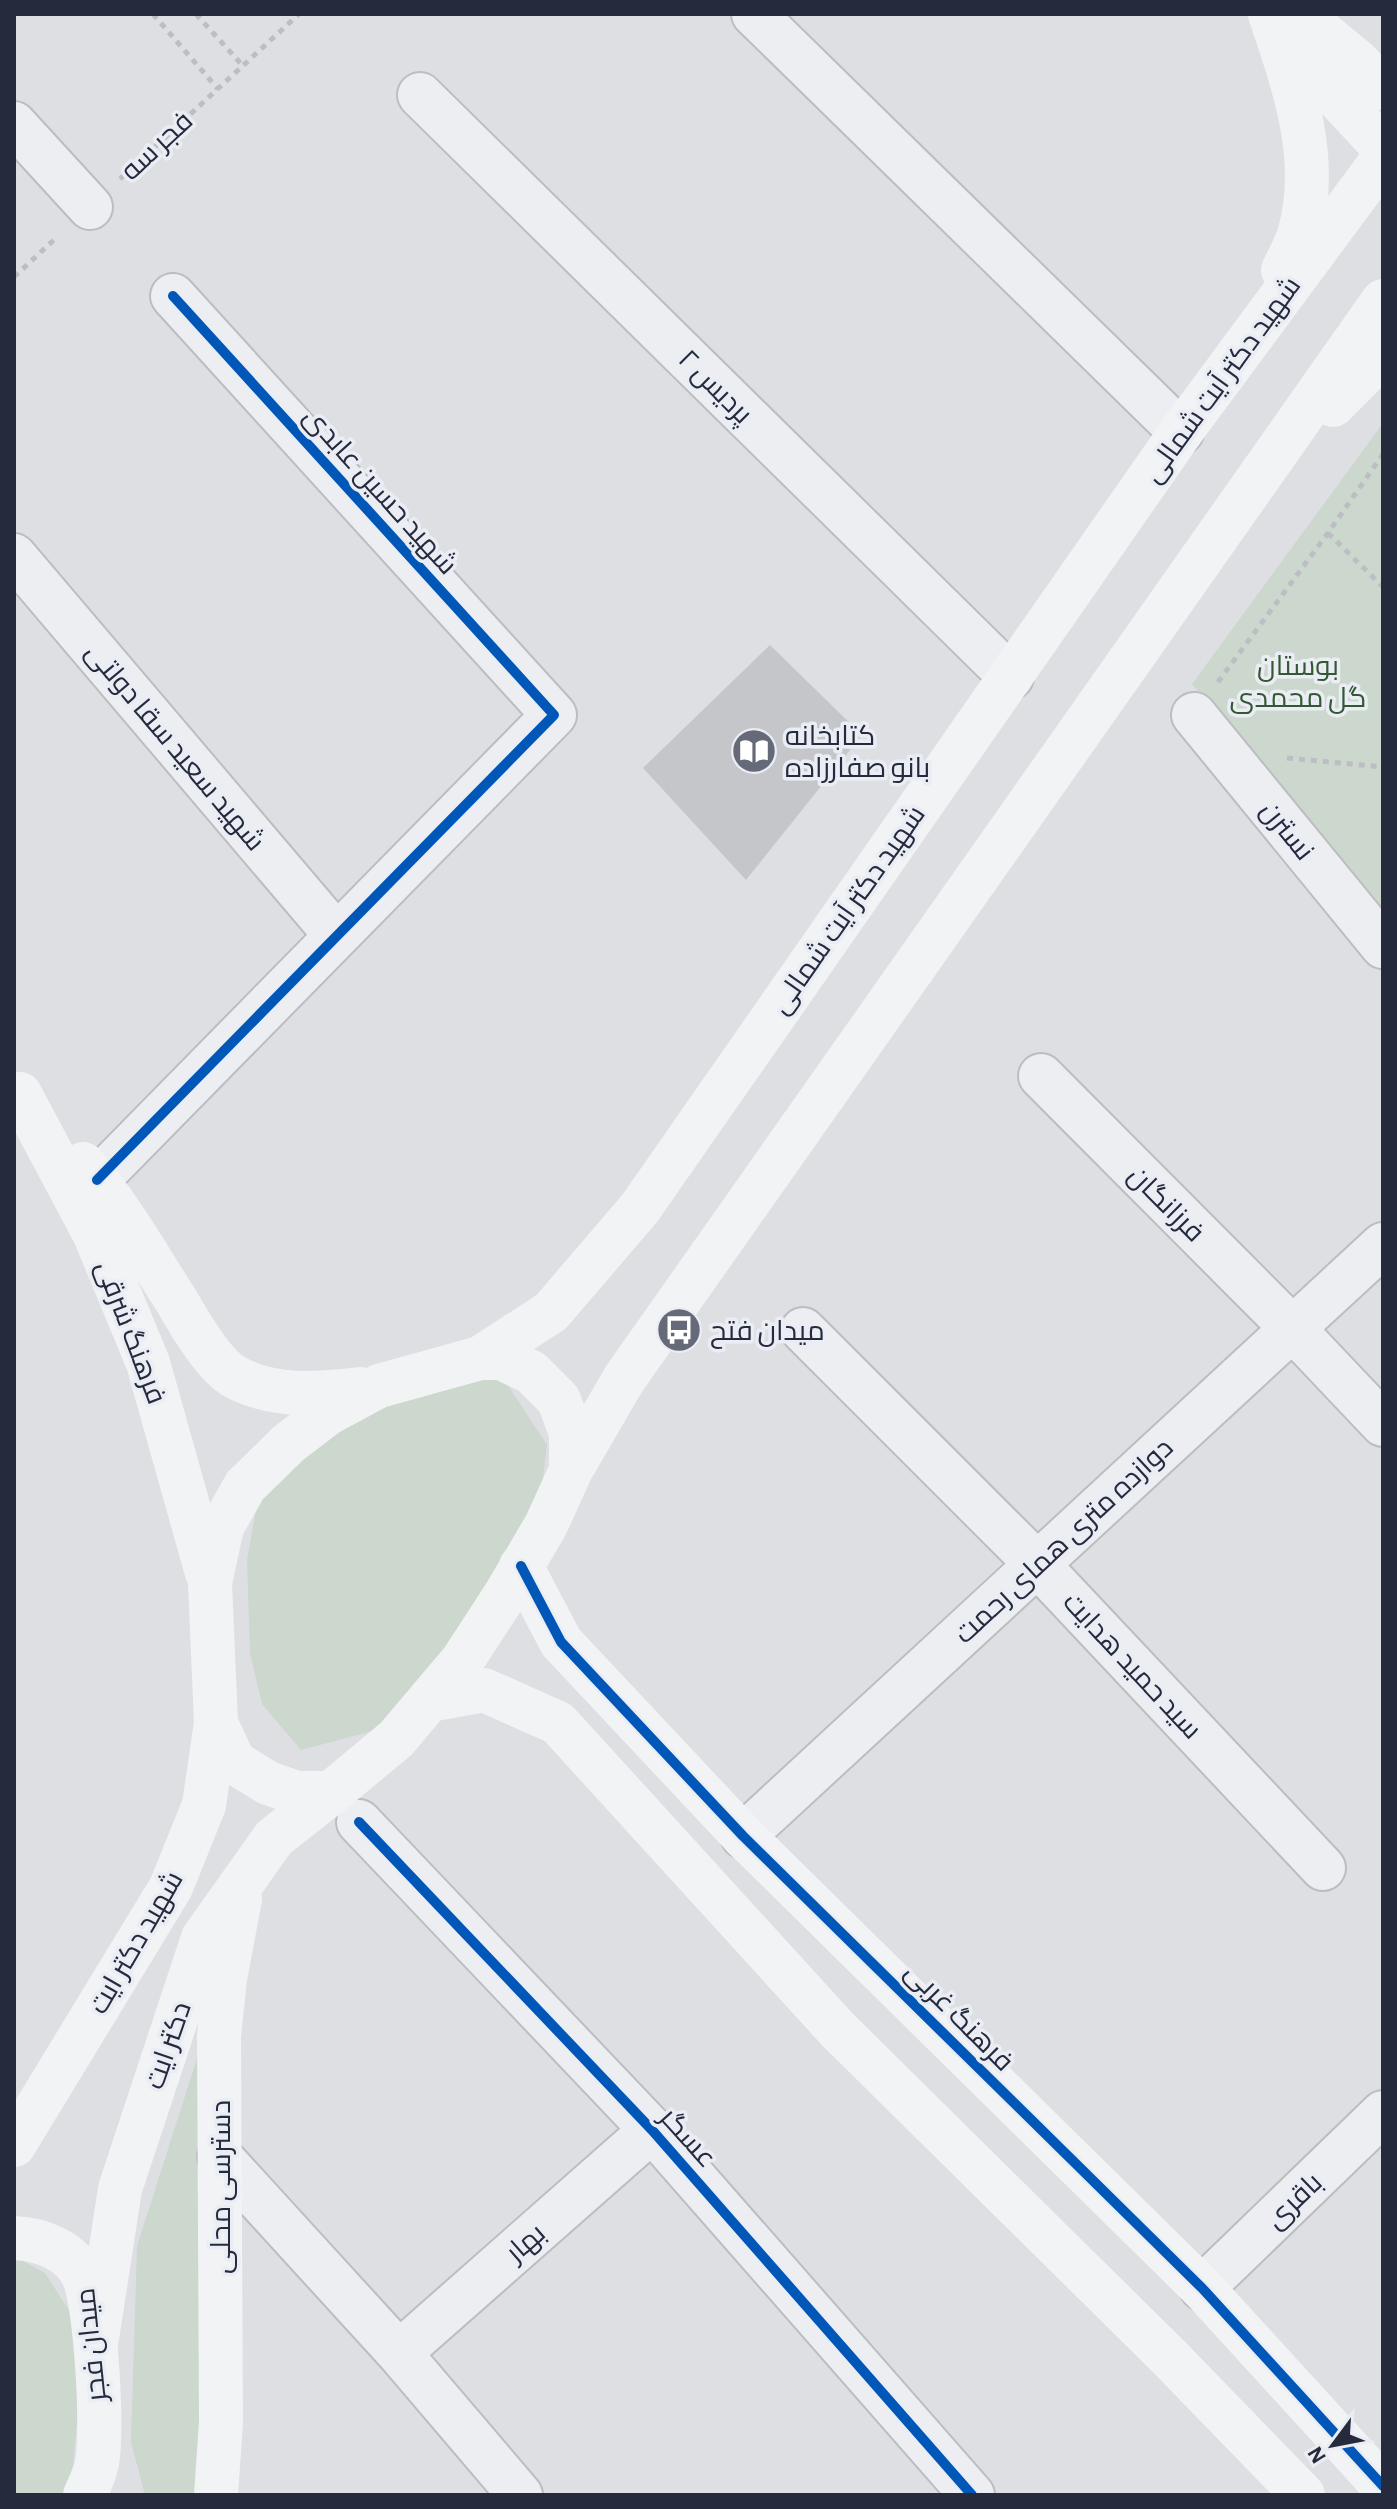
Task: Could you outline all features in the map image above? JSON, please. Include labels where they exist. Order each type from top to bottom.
[{"type":"main road","points":[[1260,322],[1300,231],[1308,176],[1298,98],[1270,14]]},
{"type":"main road","points":[[1281,14],[1329,89],[1383,147]]},
{"type":"main road","points":[[1300,14],[1358,62],[1383,88]]},
{"type":"main road","name":"شهید دکتر آیت شمالی","points":[[480,1358],[551,1312],[640,1208],[1181,432],[1383,159]]},
{"type":"main road","points":[[571,1470],[571,1434],[559,1400],[531,1372],[501,1358],[480,1358],[379,1386],[327,1414],[289,1443],[245,1486],[222,1527],[210,1583],[216,1723],[234,1762],[268,1783],[345,1808],[396,1739],[462,1661],[546,1525],[571,1470],[624,1379],[1383,301]]},
{"type":"main road","points":[[1253,486],[1370,368],[1383,361]]},
{"type":"main road","name":"فرهنگ شرقی","points":[[17,1091],[97,1180],[201,1341],[232,1376],[267,1389],[312,1395],[379,1386]]},
{"type":"main road","name":"فرهنگ شرقی","points":[[17,1091],[95,1235],[148,1363],[210,1583]]},
{"type":"main road","name":"فرهنگ غربی","points":[[521,1566],[561,1642],[743,1836],[1202,2288],[1383,2486]]},
{"type":"main road","points":[[429,1700],[484,1690],[558,1723],[837,2029],[1158,2346],[1303,2495]]},
{"type":"main road","name":"شهید دکتر ایت","points":[[14,2145],[171,1887],[204,1805],[216,1723]]},
{"type":"main road","name":"دکتر ایت","points":[[96,2345],[120,2189],[203,1938],[274,1838],[345,1808]]},
{"type":"main road","name":"دسترسی محلی","points":[[216,2495],[221,2422],[219,2036],[225,1979],[244,1881]]},
{"type":"main road","name":"میدان فجر","points":[[14,2238],[45,2243],[66,2254],[84,2278],[96,2345],[98,2405],[97,2465],[85,2495]]},
{"type":"main road","points":[[98,2405],[121,2495]]},
{"type":"street","points":[[754,14],[1181,432]]},
{"type":"street","name":"پردیس ۲","points":[[420,95],[1011,677]]},
{"type":"street","points":[[14,124],[90,207]]},
{"type":"street","name":"شهید حسین عابدی","points":[[173,296],[554,715],[337,936]]},
{"type":"street","name":"شهید سعید سقا دولتی","points":[[14,556],[337,936]]},
{"type":"street","name":"نسترن","points":[[1194,715],[1383,946]]},
{"type":"street","points":[[97,1180],[337,936]]},
{"type":"street","name":"فرزانگان","points":[[1041,1076],[1383,1424]]},
{"type":"street","name":"دوازده متری همای رحمت","points":[[743,1836],[1383,1245]]},
{"type":"street","name":"سید حمید هدایت","points":[[803,1330],[1037,1564],[1323,1868]]},
{"type":"street","name":"عسگر","points":[[345,1808],[652,2130],[972,2495]]},
{"type":"street","name":"باقری","points":[[1202,2288],[1383,2113]]},
{"type":"street","name":"بهار","points":[[399,2353],[652,2130]]},
{"type":"street","points":[[220,2157],[399,2353],[520,2495]]},
{"type":"path","points":[[153,14],[218,89]]},
{"type":"path","points":[[196,14],[243,66]]},
{"type":"path","points":[[1194,715],[1383,454]]},
{"type":"path","points":[[1328,533],[1383,587]]},
{"type":"path","points":[[1278,757],[1383,767]]},
{"type":"green space","name":"بوستان گل محمدی","points":[[1383,423],[1383,910],[1192,684]]},
{"type":"green space","points":[[503,1378],[547,1445],[540,1502],[470,1621],[376,1730],[301,1750],[262,1704],[250,1653],[247,1560],[257,1504],[295,1456],[375,1406],[466,1382]]},
{"type":"green space","points":[[201,2046],[210,2370],[196,2495],[145,2495],[131,2442],[137,2246]]},
{"type":"green space","points":[[14,2256],[45,2273],[79,2326],[79,2400],[73,2466],[65,2495],[14,2495]]},
{"type":"building","name":"کتابخانه بانو صفارزاده","points":[[770,645],[862,735],[746,880],[643,768]]},
{"type":"cycle path","points":[[97,1180],[554,715],[173,296]]},
{"type":"cycle path","points":[[521,1566],[561,1642],[743,1836],[1202,2288],[1383,2486]]},
{"type":"cycle path","points":[[359,1822],[652,2130],[972,2495]]},
{"type":"place","name":"کتابخانه بانو صفارزاده","points":[[754,751]]},
{"type":"place","name":"میدان فتح","points":[[679,1330]]}]
